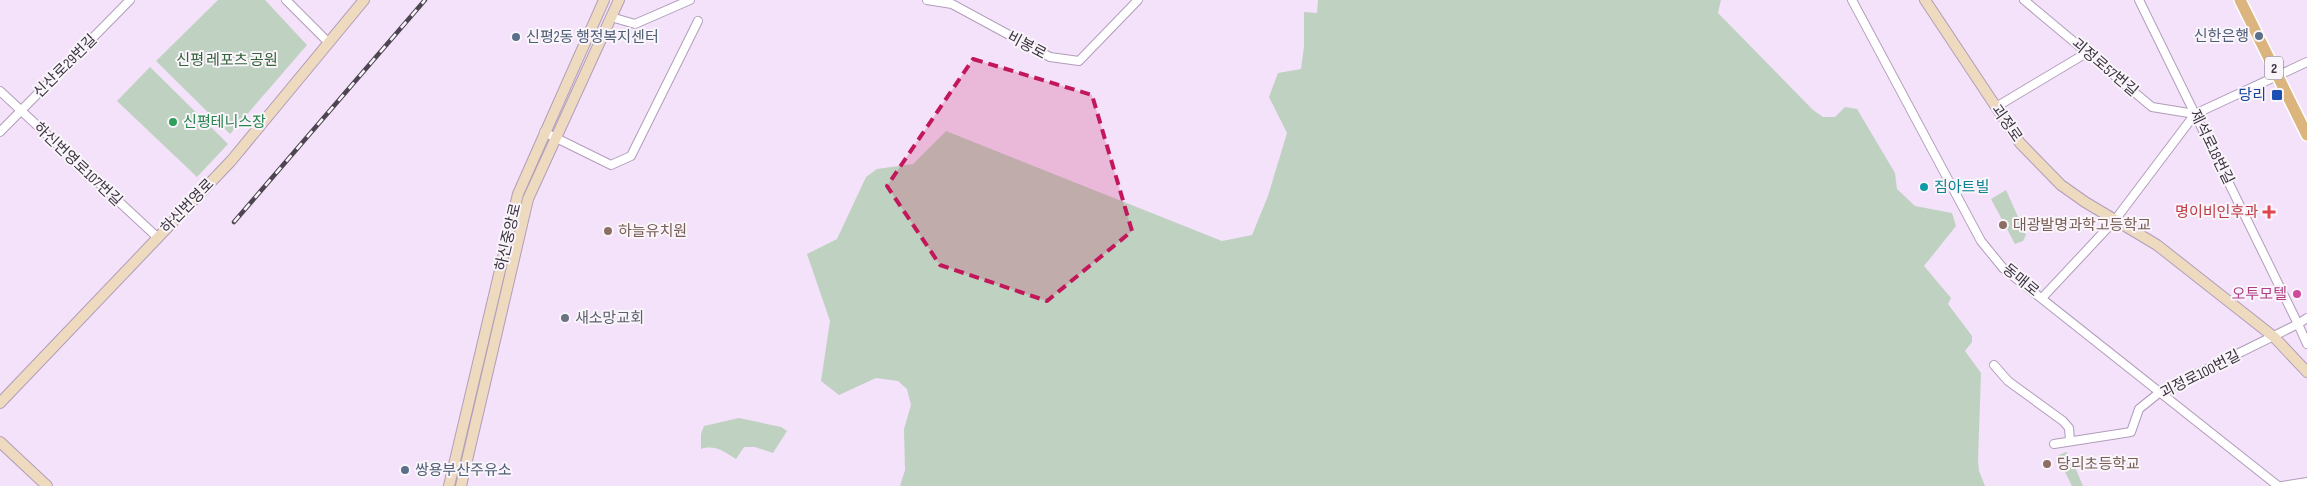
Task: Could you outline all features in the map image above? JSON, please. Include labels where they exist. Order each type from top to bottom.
[{"type":"main road","name":"2","points":[[2240,0],[2307,135]]},
{"type":"street","name":"신산로29번길","points":[[0,132],[130,0]]},
{"type":"street","points":[[286,0],[330,42]]},
{"type":"street","name":"하신번영로","points":[[0,403],[231,161],[364,0]]},
{"type":"street","name":"하신중앙로","points":[[449,486],[518,194],[604,0]]},
{"type":"street","points":[[461,486],[528,199],[619,0]]},
{"type":"street","points":[[598,12],[636,24],[690,0]]},
{"type":"street","name":"비봉로","points":[[927,0],[952,4],[1050,58],[1080,61],[1138,0]]},
{"type":"street","name":"동매로","points":[[1852,0],[1981,241],[2003,268],[2278,486]]},
{"type":"street","name":"괴정로","points":[[1925,0],[2020,143],[2038,163],[2061,185],[2157,246],[2274,337],[2307,372]]},
{"type":"street","name":"괴정로57번길","points":[[2024,0],[2152,107],[2195,114]]},
{"type":"street","name":"제석로18번길","points":[[2139,0],[2307,344]]},
{"type":"street","points":[[544,132],[612,165],[631,156],[698,22]]},
{"type":"street","points":[[1996,108],[2088,52]]},
{"type":"street","points":[[2042,298],[2115,220],[2195,114],[2307,62]]},
{"type":"street","name":"하신번영로107번길","points":[[0,91],[157,237]]},
{"type":"street","points":[[518,194],[528,199]]},
{"type":"street","points":[[2274,337],[2307,318]]},
{"type":"street","name":"괴정로100번길","points":[[2054,444],[2131,432],[2139,410],[2160,392],[2274,337]]},
{"type":"street","points":[[1994,365],[2008,381],[2062,420],[2070,428],[2070,441]]},
{"type":"street","points":[[0,442],[47,486]]},
{"type":"street","points":[[2282,486],[2307,482]]},
{"type":"highlighted area","points":[[973,59],[1092,95],[1132,231],[1047,301],[940,265],[887,186]]},
{"type":"green space","name":"신평 레포츠 공원","points":[[218,0],[265,0],[307,45],[230,134],[156,61]]},
{"type":"green space","points":[[1318,0],[1721,0],[1718,13],[1813,110],[1823,117],[1835,117],[1845,107],[1857,109],[1895,173],[1897,189],[1915,206],[1952,213],[1956,226],[1924,266],[1951,298],[1948,304],[1972,336],[1972,342],[1965,351],[1981,373],[1978,460],[1979,471],[1985,486],[900,486],[905,470],[904,429],[911,405],[907,389],[898,381],[876,378],[839,395],[821,381],[830,321],[807,254],[837,239],[866,177],[877,169],[913,164],[946,131],[1222,241],[1252,235],[1268,196],[1287,133],[1269,97],[1278,73],[1301,69],[1304,47],[1304,12],[1317,13]]},
{"type":"green space","name":"신평테니스장","points":[[150,67],[228,144],[197,177],[117,101]]},
{"type":"green space","points":[[2006,190],[2026,235],[2023,241],[2015,244],[1991,199]]},
{"type":"green space","points":[[739,418],[781,427],[787,431],[773,453],[755,447],[744,447],[736,459],[724,451],[715,448],[701,449],[701,434],[704,426]]},
{"type":"green space","points":[[2066,452],[2072,460],[2083,486],[2072,486],[2057,456]]},
{"type":"railway","points":[[234,222],[425,0]]},
{"type":"place","name":"신한은행","points":[[2259,36]]},
{"type":"place","name":"신평2동 행정복지센터","points":[[516,37]]},
{"type":"place","name":"당리","points":[[2277,95]]},
{"type":"place","name":"신평테니스장","points":[[173,122]]},
{"type":"place","name":"짐아트빌","points":[[1924,187]]},
{"type":"place","name":"명이비인후과","points":[[2269,212]]},
{"type":"place","name":"대광발명과학고등학교","points":[[2003,225]]},
{"type":"place","name":"하늘유치원","points":[[608,231]]},
{"type":"place","name":"오투모텔","points":[[2297,294]]},
{"type":"place","name":"새소망교회","points":[[565,318]]},
{"type":"place","name":"당리초등학교","points":[[2047,464]]},
{"type":"place","name":"쌍용부산주유소","points":[[405,470]]}]
